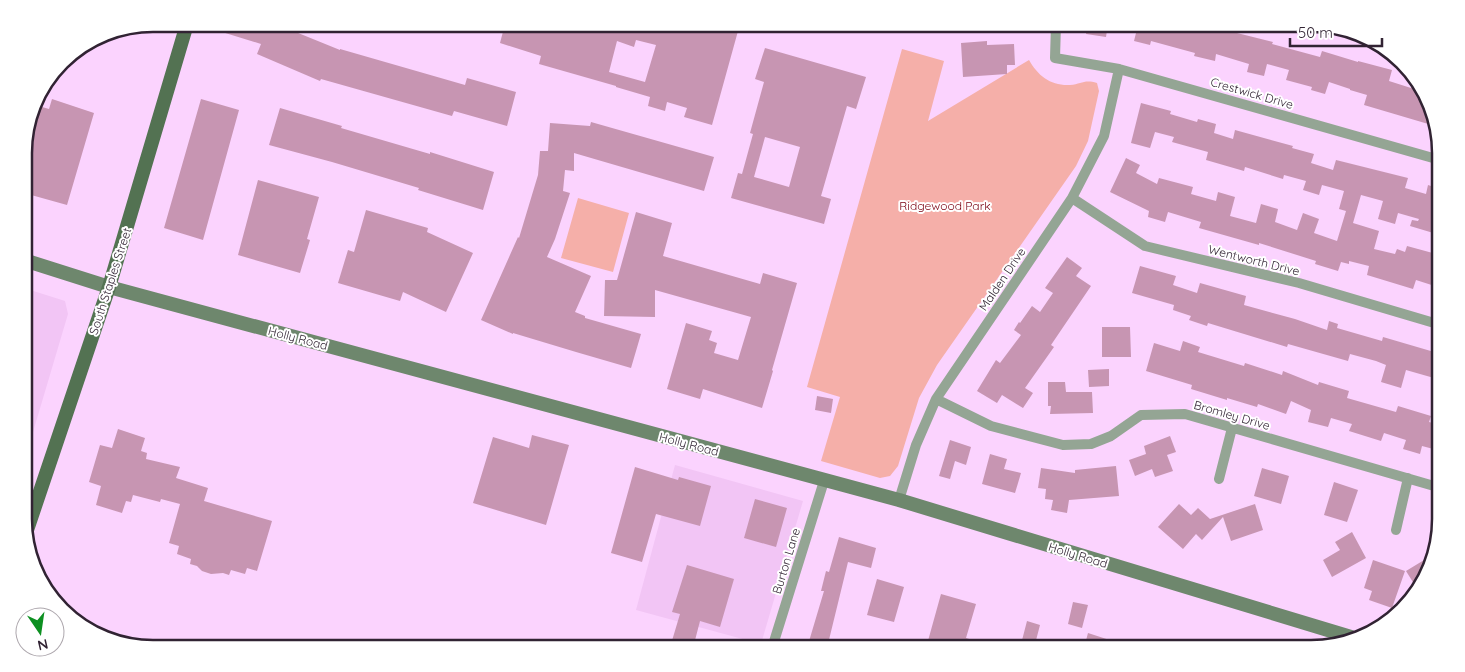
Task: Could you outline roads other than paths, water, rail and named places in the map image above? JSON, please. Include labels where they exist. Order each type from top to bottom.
[{"type":"main road","name":"South Staples Street","points":[[32,515],[109,287],[184,33]]},
{"type":"main road","name":"Holly Road","points":[[33,263],[109,287],[898,500],[1344,635]]},
{"type":"street","name":"Crestwick Drive","points":[[1056,32],[1055,58],[1119,69],[1432,158]]},
{"type":"street","name":"Malden Drive","points":[[898,500],[916,445],[936,399],[1072,198],[1104,136],[1119,69]]},
{"type":"street","name":"Wentworth Drive","points":[[1072,198],[1145,246],[1299,284],[1432,322]]},
{"type":"street","name":"Bromley Drive","points":[[936,399],[991,426],[1063,445],[1091,444],[1111,436],[1141,415],[1184,414],[1432,485]]},
{"type":"street","points":[[1219,479],[1232,428]]},
{"type":"street","points":[[1396,530],[1408,478]]},
{"type":"street","name":"Burton Lane","points":[[775,639],[824,481]]},
{"type":"park label","name":"Ridgewood Park","points":[[945,205]]}]
